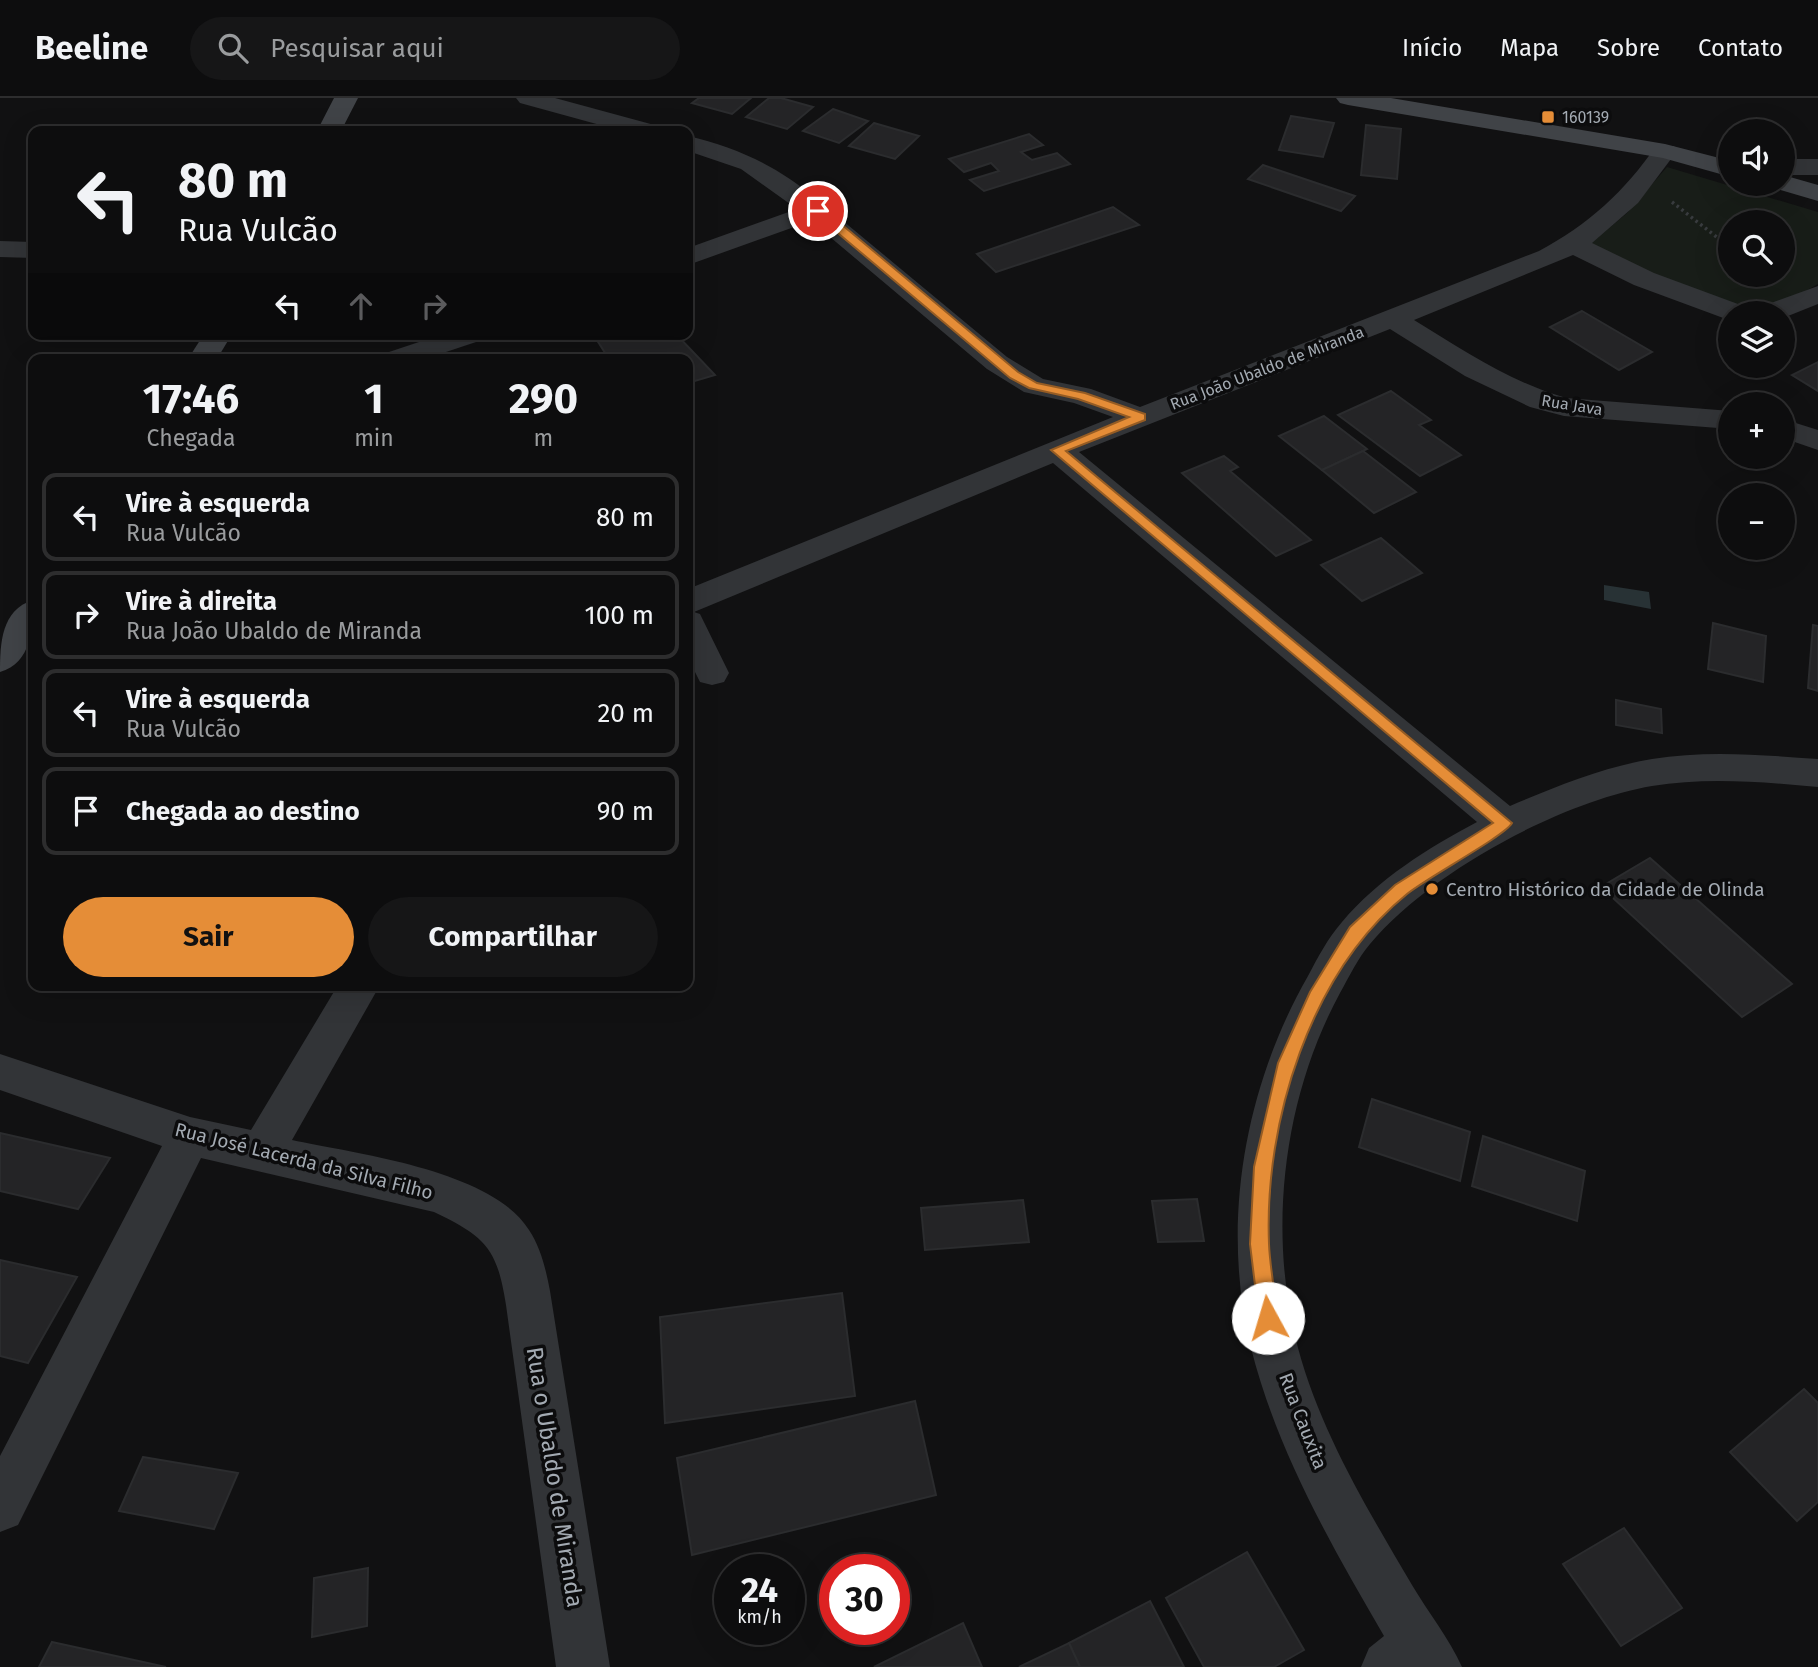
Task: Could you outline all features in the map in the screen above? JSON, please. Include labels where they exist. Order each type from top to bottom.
[{"type":"main road","points":[[332,126],[346,98]]},
{"type":"main road","points":[[1348,98],[1388,102],[1665,151],[1718,165]]},
{"type":"main road","points":[[1795,186],[1818,193]]},
{"type":"street","points":[[528,98],[631,126]]},
{"type":"street","points":[[693,145],[750,164],[818,211],[1014,375],[1034,386],[1081,396],[1140,417]]},
{"type":"street","name":"Rua João Ubaldo de Miranda","points":[[693,600],[1057,450],[1518,270],[1573,244],[1624,203],[1651,173],[1665,151]]},
{"type":"street","points":[[1795,167],[1818,167]]},
{"type":"street","points":[[693,255],[818,211]]},
{"type":"street","points":[[1573,244],[1643,279],[1718,306]]},
{"type":"street","points":[[0,249],[28,250]]},
{"type":"street","points":[[1795,303],[1818,294]]},
{"type":"street","name":"Rua Java","points":[[1393,319],[1482,373],[1541,402],[1564,407],[1718,419]]},
{"type":"street","points":[[415,354],[466,341]]},
{"type":"street","points":[[1795,432],[1818,440]]},
{"type":"street","points":[[1057,450],[1504,823]]},
{"type":"street","points":[[693,633],[712,673]]},
{"type":"street","name":"Rua Cauxita","points":[[1413,1659],[1335,1500],[1293,1404],[1268,1318],[1260,1244],[1263,1167],[1286,1063],[1319,992],[1356,932],[1401,890],[1438,863],[1504,823],[1583,792],[1653,773],[1718,768],[1818,773]]},
{"type":"street","points":[[260,1154],[356,991]]},
{"type":"street","name":"Rua José Lacerda da Silva Filho","points":[[0,1072],[190,1136],[439,1193],[473,1208],[514,1245],[525,1287]]},
{"type":"street","points":[[0,1507],[190,1136]]},
{"type":"street","name":"Rua o Ubaldo de Miranda","points":[[525,1287],[563,1502],[583,1667]]},
{"type":"path","points":[[1671,201],[1718,238]]},
{"type":"shaded area","points":[[1667,167],[1718,182],[1718,196],[1764,196],[1818,212],[1818,284],[1786,301],[1718,301],[1718,304],[1687,293],[1590,244],[1627,213]]},
{"type":"shaded area","points":[[1604,585],[1649,592],[1651,609],[1604,600]]},
{"type":"building","points":[[699,98],[751,98],[732,114],[692,103]]},
{"type":"building","points":[[769,98],[781,98],[813,107],[787,129],[746,117]]},
{"type":"building","points":[[833,109],[868,121],[839,143],[803,131]]},
{"type":"building","points":[[1291,116],[1334,123],[1323,157],[1279,150]]},
{"type":"building","points":[[874,123],[919,136],[895,159],[849,146]]},
{"type":"building","points":[[1366,125],[1401,129],[1397,179],[1361,175]]},
{"type":"building","points":[[1029,134],[1043,145],[1021,152],[1032,160],[1057,153],[1070,164],[984,191],[970,180],[999,171],[991,163],[964,172],[949,159]]},
{"type":"building","points":[[1263,165],[1355,196],[1341,211],[1248,179]]},
{"type":"building","points":[[1113,207],[1139,225],[996,272],[977,254]]},
{"type":"building","points":[[1582,311],[1652,352],[1619,370],[1550,327]]},
{"type":"building","points":[[597,340],[682,340],[715,375],[693,382],[693,354],[606,354]]},
{"type":"building","points":[[1818,362],[1818,391],[1795,377],[1795,374]]},
{"type":"building","points":[[1391,391],[1431,420],[1419,425],[1461,455],[1420,476],[1338,415]]},
{"type":"building","points":[[1324,416],[1367,449],[1322,470],[1279,436]]},
{"type":"building","points":[[1363,451],[1416,492],[1374,513],[1322,470]]},
{"type":"building","points":[[1224,456],[1238,467],[1230,471],[1311,540],[1276,556],[1182,473]]},
{"type":"building","points":[[1381,538],[1422,573],[1362,601],[1321,565]]},
{"type":"building","points":[[1713,623],[1766,636],[1763,682],[1708,669]]},
{"type":"building","points":[[1813,625],[1818,626],[1818,691],[1808,688]]},
{"type":"building","points":[[1616,700],[1661,709],[1662,733],[1616,725]]},
{"type":"building","points":[[1650,858],[1792,984],[1742,1017],[1601,887]]},
{"type":"building","points":[[1372,1099],[1470,1132],[1460,1181],[1359,1147]]},
{"type":"building","points":[[0,1133],[110,1158],[78,1209],[0,1191]]},
{"type":"building","points":[[1483,1136],[1585,1171],[1577,1221],[1472,1186]]},
{"type":"building","points":[[1197,1199],[1204,1241],[1158,1242],[1152,1201]]},
{"type":"building","points":[[1023,1200],[1029,1242],[925,1250],[921,1208]]},
{"type":"building","points":[[0,1260],[77,1277],[28,1363],[0,1356]]},
{"type":"building","points":[[842,1293],[855,1396],[665,1423],[660,1317]]},
{"type":"building","points":[[1804,1389],[1818,1403],[1818,1502],[1797,1521],[1730,1452]]},
{"type":"building","points":[[915,1401],[936,1495],[692,1555],[677,1458]]},
{"type":"building","points":[[143,1457],[238,1473],[214,1529],[119,1511]]},
{"type":"building","points":[[1624,1528],[1682,1608],[1621,1646],[1563,1564]]},
{"type":"building","points":[[1247,1552],[1304,1650],[1274,1667],[1204,1667],[1166,1598]]},
{"type":"building","points":[[368,1568],[367,1626],[312,1637],[314,1578]]},
{"type":"building","points":[[1150,1601],[1184,1667],[1080,1667],[1069,1643]]},
{"type":"building","points":[[963,1623],[982,1667],[874,1667]]},
{"type":"building","points":[[52,1642],[166,1667],[39,1667]]},
{"type":"building","points":[[1069,1643],[1080,1667],[1019,1667]]},
{"type":"place","name":"160139","points":[[1548,117]]},
{"type":"place","name":"Centro Histórico da Cidade de Olinda","points":[[1432,889]]},
{"type":"route","points":[[818,211],[1014,375],[1034,386],[1081,396],[1140,417],[1057,450],[1504,823],[1438,863],[1401,890],[1356,932],[1319,992],[1286,1063],[1263,1167],[1260,1244],[1268,1318]]}]
